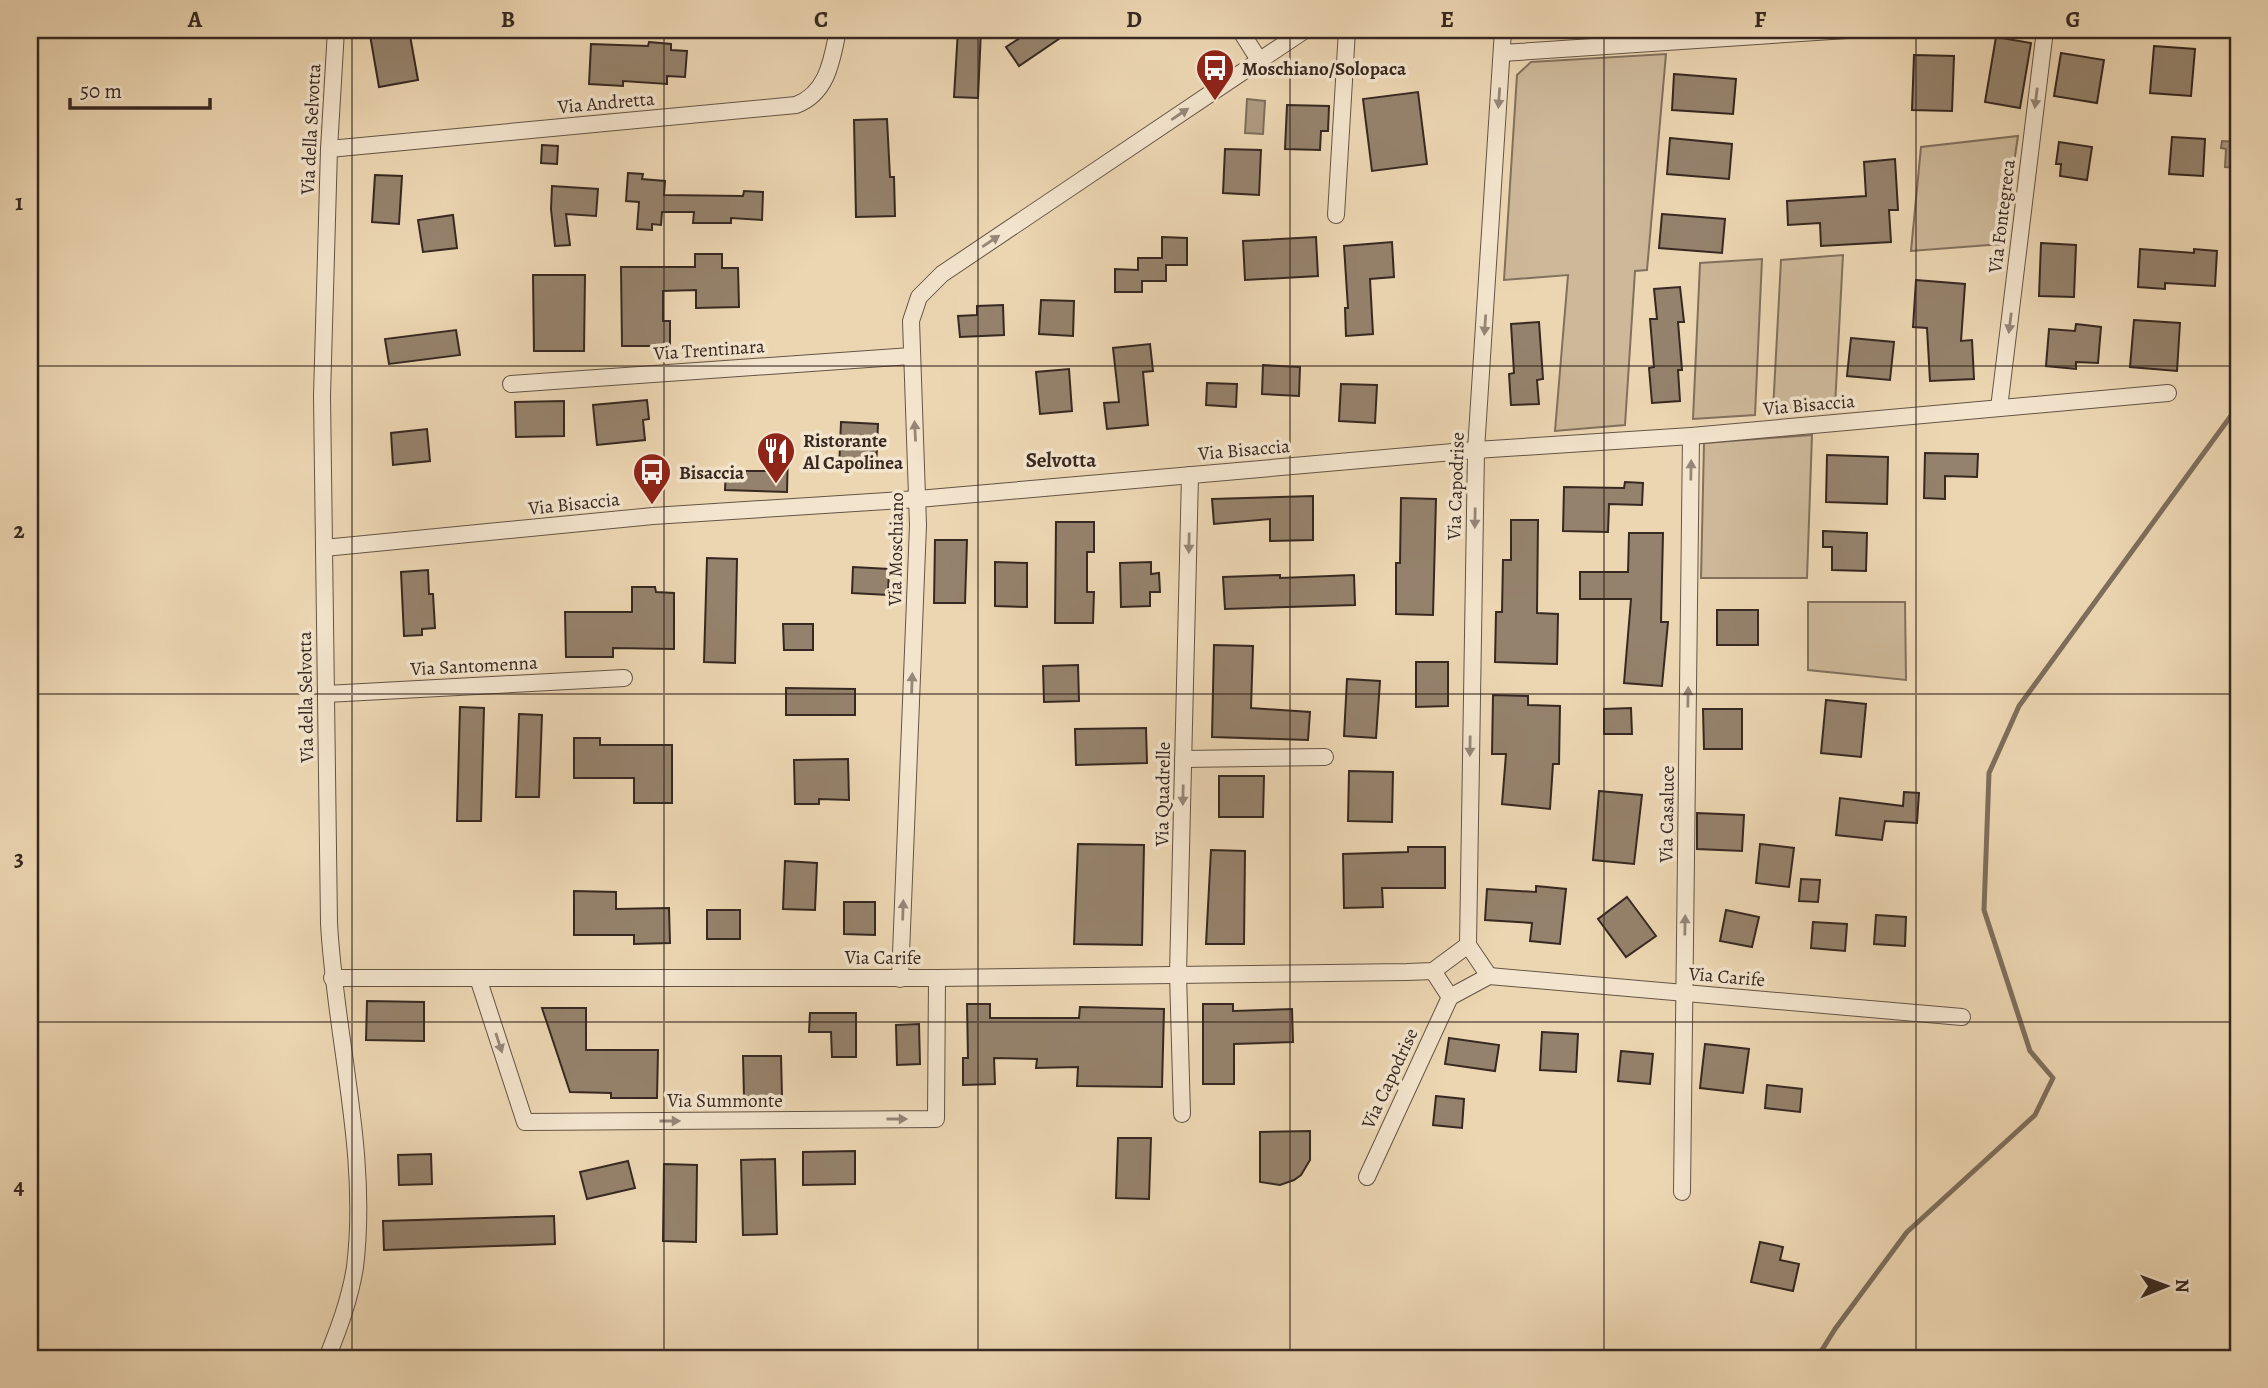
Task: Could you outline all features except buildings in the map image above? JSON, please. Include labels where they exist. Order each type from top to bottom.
[{"type":"street","name":"Via della Selvotta","points":[[327,1358],[348,1298],[355,1268],[358,1228],[355,1144],[332,978],[329,923],[323,328],[329,149],[337,30]]},
{"type":"street","name":"Via Andretta","points":[[329,149],[796,104],[814,95],[824,81],[838,30]]},
{"type":"street","points":[[1240,30],[1259,61]]},
{"type":"street","name":"Via Moschiano","points":[[901,978],[918,499],[911,356],[911,321],[915,304],[937,278],[1305,30]]},
{"type":"street","points":[[1336,215],[1347,30]]},
{"type":"street","name":"Via Capodrise","points":[[1468,945],[1476,450],[1503,30]]},
{"type":"street","points":[[1502,53],[1847,30]]},
{"type":"street","name":"Via Fontegreca","points":[[1999,408],[2045,30]]},
{"type":"street","name":"Via Trentinara","points":[[511,384],[911,356]]},
{"type":"street","name":"Via Bisaccia","points":[[324,548],[653,516],[918,499],[1476,450],[1691,436],[2168,393]]},
{"type":"street","name":"Via Casaluce","points":[[1682,1192],[1691,436]]},
{"type":"street","name":"Via Quadrelle","points":[[1182,1114],[1178,974],[1190,475]]},
{"type":"street","name":"Via Santomenna","points":[[326,694],[624,678]]},
{"type":"street","points":[[1184,759],[1325,757]]},
{"type":"street","points":[[1468,945],[1489,976],[1450,997],[1433,971],[1468,945]]},
{"type":"street","name":"Via Carife","points":[[332,978],[937,978],[1433,971]]},
{"type":"street","name":"Via Carife","points":[[1489,976],[1962,1017]]},
{"type":"street","name":"Via Summonte","points":[[478,978],[525,1122],[936,1119],[937,978]]},
{"type":"street","name":"Via Capodrise","points":[[1367,1177],[1450,997]]},
{"type":"shaded area","points":[[1666,54],[1647,270],[1635,271],[1625,425],[1555,431],[1568,275],[1504,280],[1517,75],[1531,62]]},
{"type":"shaded area","points":[[1247,99],[1265,101],[1263,134],[1245,133]]},
{"type":"shaded area","points":[[2018,136],[2002,244],[1911,251],[1921,147]]},
{"type":"shaded area","points":[[2222,141],[2238,142],[2238,168],[2225,167],[2226,149],[2221,148]]},
{"type":"shaded area","points":[[1843,255],[1835,406],[1773,411],[1781,260]]},
{"type":"shaded area","points":[[1762,259],[1755,415],[1693,419],[1700,263]]},
{"type":"shaded area","points":[[1812,435],[1807,578],[1701,578],[1704,443]]},
{"type":"shaded area","points":[[1808,602],[1905,602],[1906,680],[1808,670]]},
{"type":"waterway","points":[[1817,1358],[1835,1329],[1907,1232],[2035,1115],[2053,1078],[2030,1051],[1984,910],[1989,773],[2019,706],[2233,413],[2238,396]]},
{"type":"place","name":"Moschiano/Solopaca","points":[[1215,102]]},
{"type":"place","name":"Ristorante Al Capolinea","points":[[776,485]]},
{"type":"place","name":"Bisaccia","points":[[652,506]]},
{"type":"district","name":"Selvotta","points":[[1061,460]]}]
